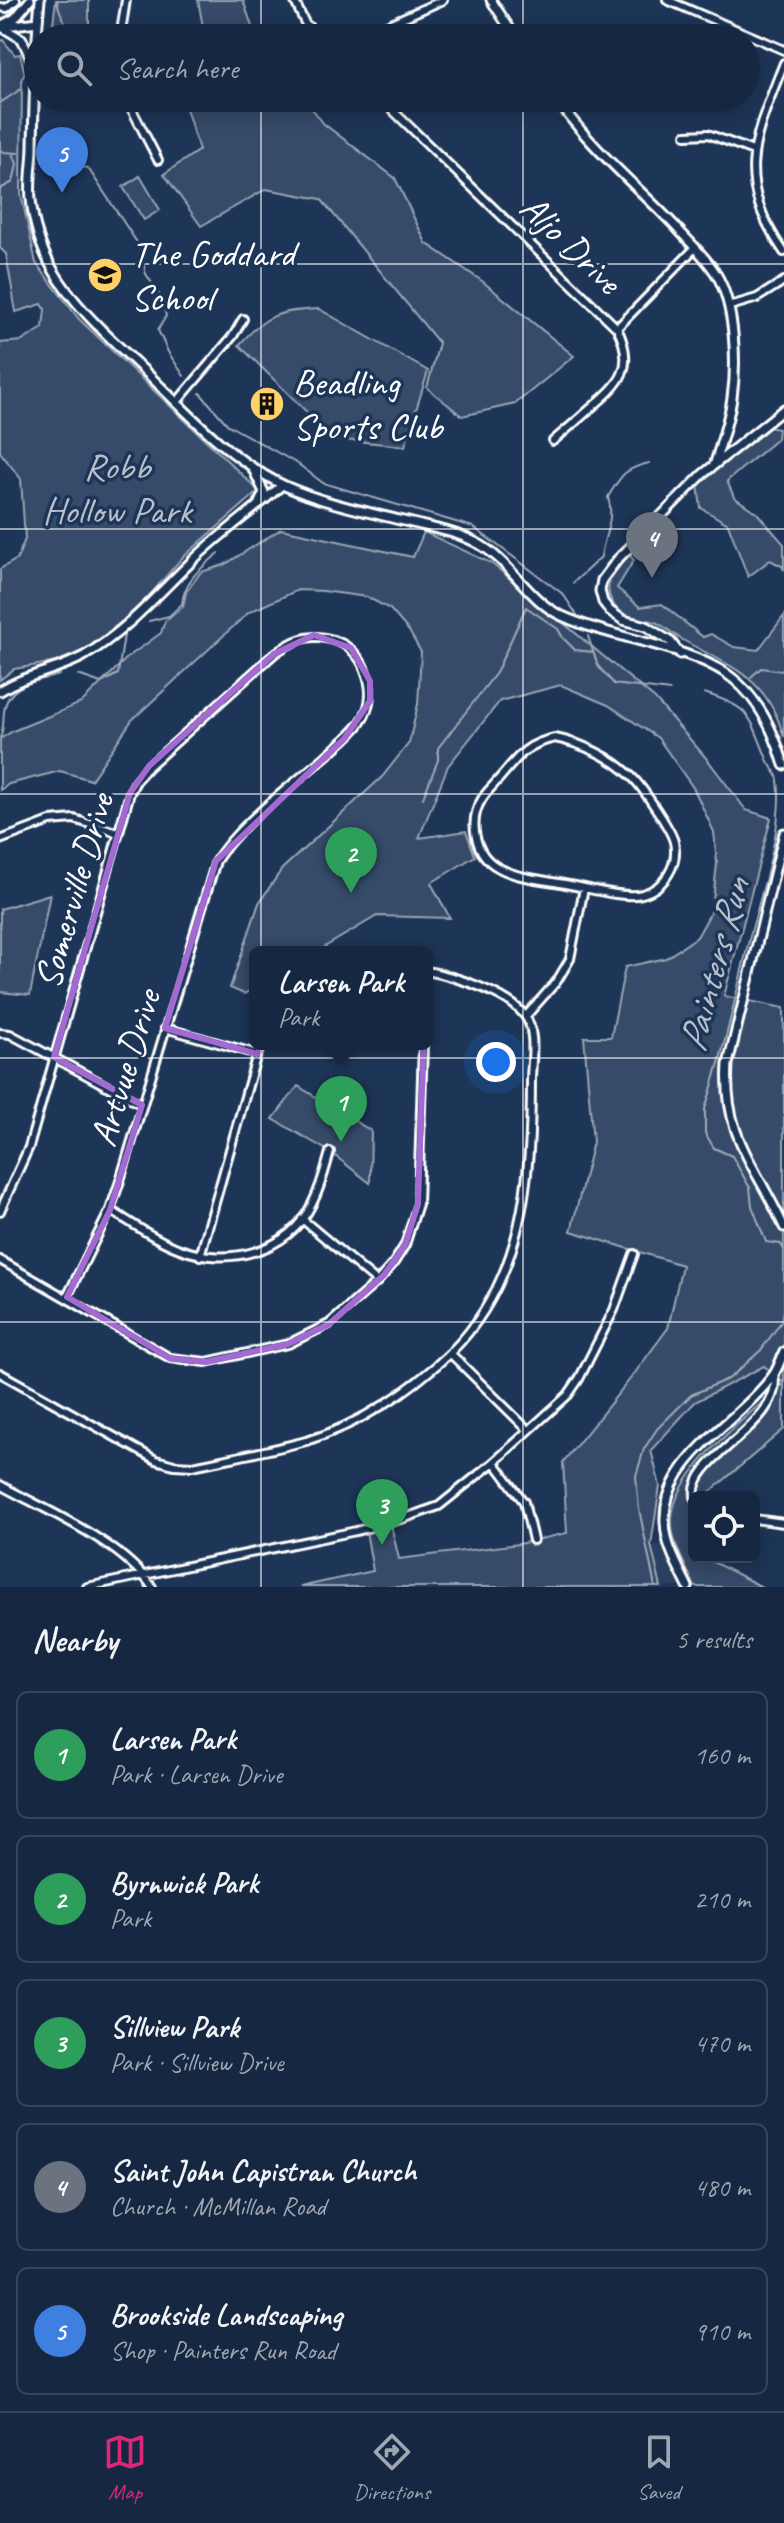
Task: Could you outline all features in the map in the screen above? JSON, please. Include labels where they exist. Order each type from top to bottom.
[{"type":"street","points":[[0,7],[7,8],[16,0]]},
{"type":"street","points":[[0,26],[15,18],[30,0]]},
{"type":"street","points":[[0,26],[38,22],[40,0]]},
{"type":"street","points":[[122,24],[126,0]]},
{"type":"street","points":[[294,0],[306,24]]},
{"type":"street","points":[[389,24],[443,0]]},
{"type":"street","points":[[491,0],[507,24]]},
{"type":"street","points":[[667,0],[723,24]]},
{"type":"street","points":[[0,26],[24,42]]},
{"type":"street","points":[[760,40],[784,50]]},
{"type":"street","points":[[784,63],[753,151],[754,188],[767,227],[784,252]]},
{"type":"street","points":[[35,112],[31,200],[43,249],[67,292],[206,430],[282,485],[320,500],[446,531],[477,543],[504,563],[531,593],[559,615],[680,654],[728,675],[752,698],[767,721],[784,765]]},
{"type":"street","points":[[133,112],[158,160]]},
{"type":"street","name":"Aljo Drive","points":[[394,112],[617,328],[625,344],[624,374],[613,389],[553,441]]},
{"type":"street","points":[[566,112],[586,138],[645,195],[718,277],[730,306],[734,353],[732,398],[715,463]]},
{"type":"street","points":[[686,135],[708,134],[753,151]]},
{"type":"street","points":[[617,328],[695,248]]},
{"type":"street","points":[[730,306],[757,298],[784,281]]},
{"type":"street","points":[[177,402],[233,336],[243,319]]},
{"type":"street","points":[[680,654],[671,642],[646,626],[623,620],[610,611],[600,591],[602,580],[617,560],[715,463],[783,411]]},
{"type":"street","points":[[251,465],[264,492],[257,508]]},
{"type":"street","points":[[0,691],[16,681],[62,666],[99,646],[151,604],[199,555],[282,485]]},
{"type":"street","name":"Somerville Drive","points":[[0,1211],[29,1147],[118,833],[137,779],[274,654],[293,641],[314,635],[333,639],[351,648],[363,663],[370,681],[370,701],[362,720],[223,850]]},
{"type":"street","points":[[555,738],[570,741],[610,760],[631,776],[674,840],[672,868],[662,883],[641,895],[584,888],[498,867],[484,856],[475,837],[475,817],[482,799],[519,754],[538,741],[555,738]]},
{"type":"street","points":[[0,840],[50,821],[74,819],[118,833]]},
{"type":"street","points":[[784,833],[728,1064],[726,1092],[732,1123],[745,1155],[784,1227]]},
{"type":"street","name":"Artvue Drive","points":[[67,1297],[110,1210],[216,861],[223,850]]},
{"type":"street","points":[[526,1016],[557,981],[570,959],[584,888]]},
{"type":"street","points":[[0,1373],[156,1460],[193,1466],[307,1440],[341,1428],[384,1404],[450,1353],[477,1321],[498,1285],[517,1235],[531,1145],[531,1035],[526,1016],[510,1002],[455,978],[433,972]]},
{"type":"street","points":[[165,1028],[257,1054]]},
{"type":"street","points":[[0,1033],[10,1034],[142,1105]]},
{"type":"street","points":[[200,1256],[259,1050]]},
{"type":"street","points":[[0,1260],[170,1358],[206,1362],[288,1344],[329,1324],[377,1282],[405,1245],[418,1204],[423,1050]]},
{"type":"street","points":[[110,1210],[177,1248],[200,1256],[240,1256],[274,1243],[291,1232],[311,1206],[330,1152]]},
{"type":"street","points":[[302,1219],[377,1282]]},
{"type":"street","points":[[87,1587],[356,1531],[439,1506],[554,1410],[579,1379],[614,1310],[634,1254]]},
{"type":"street","points":[[688,1587],[668,1542],[664,1512],[671,1484],[687,1460],[737,1415],[774,1374],[784,1352]]},
{"type":"street","points":[[450,1353],[528,1430]]},
{"type":"street","points":[[695,1491],[696,1483],[707,1467],[740,1440],[767,1409],[777,1394],[778,1383],[774,1374]]},
{"type":"street","points":[[494,1462],[524,1502],[533,1540]]},
{"type":"street","points":[[0,1485],[98,1539],[143,1574],[152,1587]]},
{"type":"street","points":[[760,1520],[784,1523]]},
{"type":"highlighted area","points":[[314,635],[351,648],[370,681],[370,701],[344,739],[216,861],[165,1028],[257,1054],[264,1042],[384,977],[426,971],[418,1204],[405,1245],[384,1275],[329,1324],[288,1344],[206,1362],[170,1358],[67,1297],[110,1210],[142,1105],[54,1057],[130,793],[149,766],[274,654]]},
{"type":"shaded area","points":[[651,1545],[676,1545],[695,1587],[661,1587]]},
{"type":"green space","points":[[56,0],[89,0],[89,24],[53,24]]},
{"type":"green space","points":[[198,0],[243,0],[251,24],[202,24]]},
{"type":"green space","name":"Robb Hollow Park","points":[[3,40],[15,55],[20,54],[24,70],[21,194],[36,263],[79,319],[259,491],[181,559],[138,609],[85,650],[56,662],[14,669],[0,680],[0,569],[17,559],[25,539],[21,479],[0,452],[0,343],[22,341],[43,328],[45,309],[42,304],[16,312],[6,254],[0,248],[0,41]]},
{"type":"green space","points":[[187,112],[315,112],[324,124],[395,178],[426,243],[482,281],[574,356],[515,404],[462,416],[427,388],[439,343],[321,199],[266,189],[201,226],[164,174],[199,150]]},
{"type":"green space","points":[[140,176],[160,210],[144,220],[123,187]]},
{"type":"green space","points":[[319,309],[428,371],[405,446],[334,439],[239,345],[274,316]]},
{"type":"green space","points":[[769,427],[778,429],[777,439],[727,481],[734,497],[757,513],[784,544],[784,570],[770,560],[748,577],[728,524],[701,508],[698,485]]},
{"type":"green space","points":[[281,529],[413,557],[424,532],[491,563],[655,699],[746,810],[771,818],[724,996],[784,1008],[784,1383],[764,1366],[695,1402],[651,1450],[660,1486],[651,1545],[661,1587],[300,1587],[373,1571],[366,1531],[391,1525],[399,1559],[519,1544],[567,1533],[563,1462],[668,1328],[682,1265],[571,1231],[593,1142],[584,1037],[611,1037],[625,967],[666,958],[697,937],[712,910],[717,863],[714,832],[694,789],[658,738],[608,705],[561,685],[500,701],[448,766],[419,838],[466,831],[475,856],[431,883],[450,918],[377,916],[326,946],[249,946],[249,991],[244,994],[230,988],[259,903],[282,869],[382,777],[409,743],[418,704],[421,652],[409,631],[390,609],[367,597],[298,590],[249,612],[132,720],[91,780],[60,771],[9,784],[0,790],[0,739],[81,703],[128,657],[161,633],[165,621],[183,607],[186,592],[201,572],[224,565]]},
{"type":"green space","points":[[629,555],[634,560],[617,588],[640,607],[662,604],[703,637],[711,634],[734,647],[758,650],[784,616],[784,737],[767,700],[745,676],[659,624],[616,608],[609,595],[609,582]]},
{"type":"green space","points":[[50,894],[30,995],[0,992],[0,909]]},
{"type":"green space","points":[[298,1086],[371,1131],[370,1183],[330,1152],[273,1119]]},
{"type":"green space","points":[[784,1383],[784,1429],[711,1491],[688,1491],[688,1563],[715,1563],[762,1587],[695,1587],[673,1536],[672,1518],[676,1499],[700,1462]]},
{"type":"waterway","name":"Painters Run","points":[[57,0],[65,24]]},
{"type":"waterway","name":"Painters Run","points":[[0,103],[21,89]]},
{"type":"waterway","name":"Painters Run","points":[[0,150],[18,153]]},
{"type":"waterway","points":[[0,189],[13,182],[17,164],[13,153]]},
{"type":"waterway","name":"Painters Run","points":[[43,161],[88,168],[138,244],[146,274],[162,299],[166,316],[158,330],[184,376]]},
{"type":"waterway","name":"Painters Run","points":[[200,393],[228,425],[298,464],[323,483],[473,527],[563,594],[577,615]]},
{"type":"waterway","points":[[573,583],[601,557],[610,520],[608,497],[616,484],[628,471],[649,463]]},
{"type":"waterway","points":[[149,621],[169,616],[182,604],[190,581],[219,553]]},
{"type":"waterway","points":[[423,798],[438,760],[438,748],[496,673],[526,607],[558,629],[575,650],[593,652]]},
{"type":"waterway","points":[[78,675],[101,683],[118,674],[124,635]]},
{"type":"waterway","name":"Painters Run","points":[[588,636],[598,666],[614,684],[670,691]]},
{"type":"waterway","points":[[751,677],[761,668],[784,671]]},
{"type":"waterway","points":[[0,738],[6,702],[11,695],[24,685],[59,675]]},
{"type":"waterway","name":"Painters Run","points":[[704,693],[732,704],[747,716],[777,777],[779,798],[771,858],[705,1109],[705,1133],[714,1148],[732,1156],[750,1188],[752,1206],[766,1242],[781,1244],[784,1250]]},
{"type":"waterway","name":"Painters Run","points":[[655,1587],[639,1509],[636,1476],[644,1449],[657,1429],[691,1395],[730,1378],[761,1350],[781,1322],[784,1311]]},
{"type":"place","name":"Brookside Landscaping","points":[[62,193]]},
{"type":"place","name":"The Goddard School","points":[[105,275]]},
{"type":"place","name":"Beadling Sports Club","points":[[267,404]]},
{"type":"place","name":"Saint John Capistran Church","points":[[652,578]]},
{"type":"place","name":"Byrnwick Park","points":[[351,893]]},
{"type":"place","name":"Larsen Park","points":[[341,1142]]},
{"type":"place","name":"Sillview Park","points":[[382,1545]]}]
